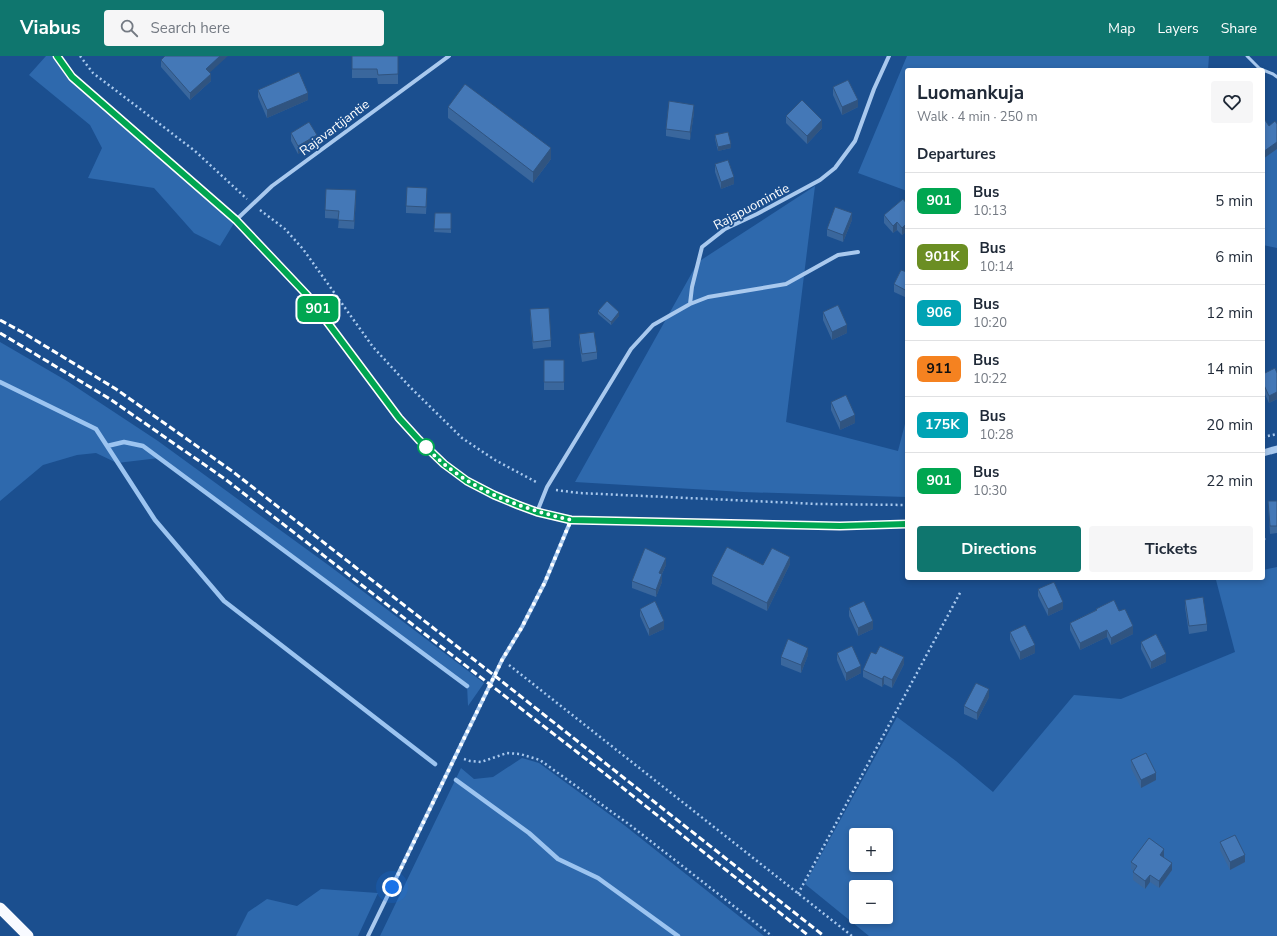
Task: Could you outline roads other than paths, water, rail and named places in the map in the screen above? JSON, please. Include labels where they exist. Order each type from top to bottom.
[{"type":"highway","points":[[0,908],[28,936]]},
{"type":"street","points":[[57,56],[72,77],[236,220],[307,295],[394,412],[419,440],[444,464],[467,481],[500,497],[537,512],[571,520],[840,526],[905,524]]},
{"type":"street","name":"Rajavartijantie","points":[[236,220],[272,186],[449,56]]},
{"type":"street","name":"Rajapuomintie","points":[[690,304],[692,287],[702,247],[725,229],[757,214],[820,180],[835,168],[855,141],[874,89],[889,56]]},
{"type":"street","points":[[537,512],[547,487],[631,349],[654,325],[690,304],[708,297],[786,284],[838,255],[858,252]]},
{"type":"street","points":[[1265,452],[1277,449]]},
{"type":"street","points":[[368,936],[502,660],[522,627],[545,582],[571,520]]},
{"type":"lane","points":[[1247,56],[1258,68]]},
{"type":"lane","points":[[1265,71],[1277,77]]},
{"type":"waterway","points":[[0,382],[96,429],[155,520],[224,601],[435,764]]},
{"type":"waterway","points":[[107,446],[124,442],[143,446],[467,686]]},
{"type":"waterway","points":[[456,780],[529,833],[558,859],[598,878],[678,936]]},
{"type":"railway","points":[[0,320],[116,389],[232,471],[495,676],[824,936]]},
{"type":"railway","points":[[0,333],[110,399],[225,479],[604,773],[809,936]]}]
